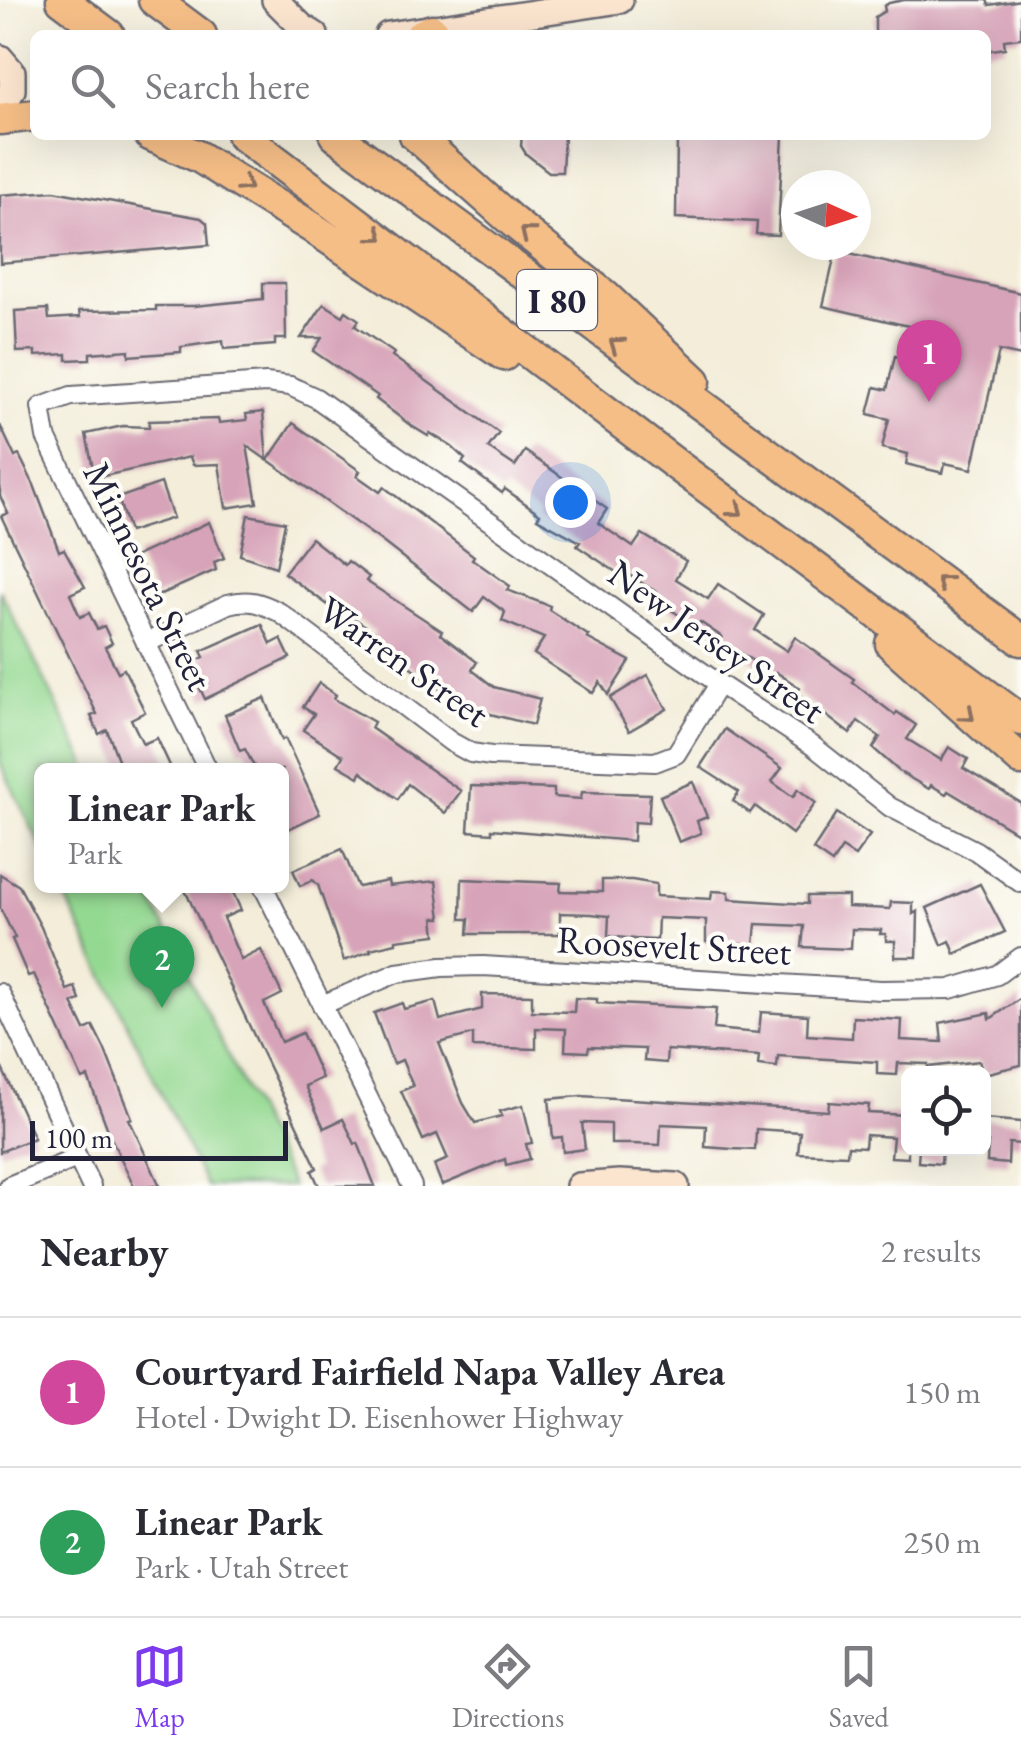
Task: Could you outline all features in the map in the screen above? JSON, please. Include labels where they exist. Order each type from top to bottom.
[{"type":"highway","points":[[62,0],[101,30]]},
{"type":"highway","points":[[154,0],[194,30]]},
{"type":"highway","points":[[0,119],[30,116]]},
{"type":"highway","points":[[161,140],[200,157],[314,228],[398,287],[678,466]]},
{"type":"highway","name":"I 80","points":[[249,140],[1021,720]]},
{"type":"highway","name":"I 80","points":[[342,140],[1021,640]]},
{"type":"highway","points":[[421,140],[605,296],[781,462]]},
{"type":"highway","points":[[794,553],[1021,760]]},
{"type":"street","points":[[275,0],[309,30]]},
{"type":"street","points":[[438,30],[620,0]]},
{"type":"street","points":[[0,58],[12,72],[12,90],[0,110]]},
{"type":"street","name":"New Jersey Street","points":[[41,407],[71,396],[266,383],[290,386],[316,398],[719,684],[813,746],[890,807],[976,851],[1021,883]]},
{"type":"street","name":"Minnesota Street","points":[[41,407],[46,436],[205,763]]},
{"type":"street","name":"Warren Street","points":[[146,643],[228,604],[242,600],[258,602],[279,612],[450,742],[471,754],[491,756],[655,762],[676,754],[719,684]]},
{"type":"street","points":[[267,893],[412,1186]]},
{"type":"street","name":"Roosevelt Street","points":[[322,1005],[398,973],[441,967],[483,966],[881,990],[950,990],[997,975],[1021,958]]},
{"type":"street","points":[[0,993],[91,1186]]},
{"type":"street","points":[[8,1186],[77,1158]]},
{"type":"street","points":[[578,1186],[676,1186]]},
{"type":"green space","points":[[0,590],[86,763],[34,763],[34,833],[0,763]]},
{"type":"green space","points":[[63,893],[148,893],[292,1186],[206,1186]]},
{"type":"building","points":[[987,0],[989,5],[1021,0],[1021,38],[1004,40],[1005,48],[991,50],[991,30],[875,30],[875,17],[889,3]]},
{"type":"building","points":[[522,140],[564,140],[562,172],[549,172],[521,146]]},
{"type":"building","points":[[677,140],[783,140],[778,235],[756,234],[757,222],[676,218]]},
{"type":"building","points":[[54,191],[201,218],[207,223],[209,245],[0,263],[0,195]]},
{"type":"building","points":[[871,259],[1021,293],[1021,356],[999,351],[972,469],[945,463],[943,473],[906,464],[908,454],[882,448],[889,419],[868,414],[875,387],[887,390],[895,356],[924,358],[930,331],[823,306],[834,260]]},
{"type":"building","points":[[263,283],[285,283],[286,339],[275,339],[275,345],[224,349],[223,341],[181,347],[181,352],[129,356],[129,350],[90,353],[90,359],[67,360],[67,354],[35,356],[35,351],[17,352],[15,311],[48,309],[49,319],[80,317],[79,311],[156,310],[156,306],[263,299]]},
{"type":"building","points":[[324,304],[343,316],[346,311],[359,320],[355,326],[394,353],[392,356],[499,433],[488,448],[515,466],[525,451],[607,509],[598,523],[633,547],[642,534],[686,561],[676,579],[708,599],[718,584],[764,615],[755,630],[787,651],[795,637],[854,679],[852,682],[895,715],[897,712],[916,725],[907,739],[941,760],[949,747],[968,759],[963,768],[1021,803],[1021,835],[948,791],[946,794],[931,785],[929,789],[900,772],[873,748],[880,737],[858,721],[850,734],[797,693],[800,688],[776,672],[773,677],[720,641],[722,637],[700,622],[697,627],[655,599],[658,593],[621,570],[619,574],[577,546],[580,542],[537,518],[540,514],[505,489],[502,493],[462,463],[465,459],[452,447],[410,425],[376,399],[378,396],[313,351],[322,338],[301,338]]},
{"type":"building","points":[[263,412],[267,460],[247,446],[257,503],[226,508],[219,464],[193,465],[190,457],[95,478],[86,434],[123,426],[149,427],[149,421],[247,420],[246,414]]},
{"type":"building","points":[[293,423],[360,471],[357,476],[380,492],[384,487],[474,556],[472,559],[510,586],[507,590],[550,606],[549,610],[587,638],[630,661],[608,695],[600,682],[593,693],[534,654],[544,638],[502,621],[505,612],[484,597],[473,612],[268,460]]},
{"type":"building","points":[[0,425],[34,485],[59,551],[64,549],[85,587],[70,594],[80,617],[89,613],[97,629],[104,626],[112,643],[105,647],[118,672],[124,669],[145,712],[131,719],[143,744],[157,738],[169,763],[119,763],[107,730],[99,734],[91,716],[97,714],[1,516],[8,513],[0,496]]},
{"type":"building","points":[[161,483],[173,518],[129,532],[118,498]]},
{"type":"building","points":[[248,515],[285,522],[276,567],[240,555]]},
{"type":"building","points":[[209,522],[224,558],[214,562],[216,570],[155,597],[136,556]]},
{"type":"building","points":[[311,538],[345,565],[348,561],[369,577],[366,581],[442,631],[440,634],[477,662],[472,670],[494,687],[540,699],[533,725],[467,708],[371,638],[375,632],[352,617],[350,621],[284,573]]},
{"type":"building","points":[[262,624],[271,644],[281,639],[290,658],[205,699],[189,665],[204,657],[201,651]]},
{"type":"building","points":[[648,675],[667,709],[629,731],[610,698]]},
{"type":"building","points":[[319,683],[336,695],[334,699],[374,722],[371,728],[461,791],[445,813],[408,784],[398,799],[361,772],[359,777],[338,765],[343,756],[303,730],[314,714],[303,707]]},
{"type":"building","points":[[265,698],[320,814],[289,829],[289,763],[252,763],[245,749],[240,751],[225,715]]},
{"type":"building","points":[[725,729],[782,768],[772,782],[793,797],[798,789],[816,803],[792,834],[755,806],[750,813],[733,801],[739,792],[700,767]]},
{"type":"building","points":[[693,782],[707,817],[697,821],[701,833],[679,842],[660,796]]},
{"type":"building","points":[[471,786],[554,789],[554,797],[581,799],[582,792],[650,794],[648,823],[634,822],[633,841],[492,829],[492,833],[468,831]]},
{"type":"building","points":[[837,813],[870,835],[855,856],[842,848],[832,863],[813,850]]},
{"type":"building","points":[[342,849],[358,887],[388,881],[389,886],[436,881],[441,918],[434,918],[436,935],[396,940],[344,961],[318,885],[313,880],[300,886],[293,870]]},
{"type":"building","points":[[0,874],[19,886],[67,990],[75,987],[80,1000],[72,1003],[85,1030],[93,1026],[105,1050],[132,1118],[129,1119],[160,1186],[134,1186],[88,1077],[82,1079],[34,974],[28,976],[12,939],[15,938],[0,908]]},
{"type":"building","points":[[462,879],[561,883],[560,891],[602,892],[602,880],[632,880],[656,884],[656,896],[711,899],[712,891],[729,892],[729,899],[807,904],[807,896],[848,896],[848,907],[890,909],[891,902],[913,903],[913,914],[918,911],[917,957],[895,957],[895,941],[886,941],[881,930],[852,929],[851,949],[802,947],[804,926],[756,924],[754,945],[706,942],[706,920],[658,918],[657,940],[635,939],[608,936],[609,916],[591,914],[560,913],[560,934],[468,934],[469,919],[461,919]]},
{"type":"building","points":[[980,884],[1005,932],[955,954],[950,941],[942,945],[927,908]]},
{"type":"building","points":[[186,893],[233,893],[241,910],[223,918],[241,960],[261,950],[282,994],[264,1003],[281,1042],[302,1033],[322,1078],[305,1086],[324,1128],[343,1119],[355,1144],[358,1143],[375,1186],[319,1186],[312,1171],[317,1168]]},
{"type":"building","points":[[482,994],[532,995],[532,1011],[574,1012],[575,998],[597,999],[597,1003],[716,1009],[714,1029],[759,1033],[761,1012],[808,1015],[807,1035],[852,1038],[853,1017],[902,1020],[901,1040],[942,1042],[940,1023],[989,1013],[990,1019],[1021,998],[1021,1065],[991,1072],[991,1066],[981,1066],[979,1061],[936,1066],[898,1063],[897,1075],[877,1074],[877,1062],[778,1056],[777,1067],[758,1065],[759,1056],[667,1050],[666,1063],[644,1061],[645,1049],[589,1047],[588,1052],[565,1051],[566,1029],[536,1028],[536,1049],[473,1047],[473,1034],[439,1043],[463,1103],[475,1123],[523,1105],[532,1143],[526,1144],[530,1159],[506,1165],[505,1159],[442,1185],[434,1165],[448,1159],[437,1134],[423,1140],[401,1091],[413,1086],[402,1060],[393,1064],[374,1013],[402,1003],[404,1009],[435,1001],[440,1020],[482,1009]]},
{"type":"building","points":[[0,1064],[34,1138],[0,1152]]},
{"type":"building","points":[[581,1096],[828,1111],[829,1102],[869,1105],[868,1113],[901,1115],[901,1156],[908,1158],[891,1157],[893,1137],[866,1135],[865,1147],[848,1146],[847,1155],[798,1153],[800,1132],[756,1129],[755,1150],[732,1149],[705,1147],[706,1126],[661,1124],[660,1145],[611,1144],[611,1124],[582,1123],[585,1149],[563,1152],[562,1137],[553,1138],[549,1099]]},
{"type":"building","points":[[991,1120],[1021,1122],[1021,1144],[1009,1143],[1008,1164],[987,1162],[987,1156],[991,1156]]},
{"type":"building","points":[[918,1156],[942,1156],[941,1164],[918,1162]]},
{"type":"place","name":"Courtyard Fairfield Napa Valley Area","points":[[929,402]]},
{"type":"place","name":"Linear Park","points":[[162,1008]]}]
